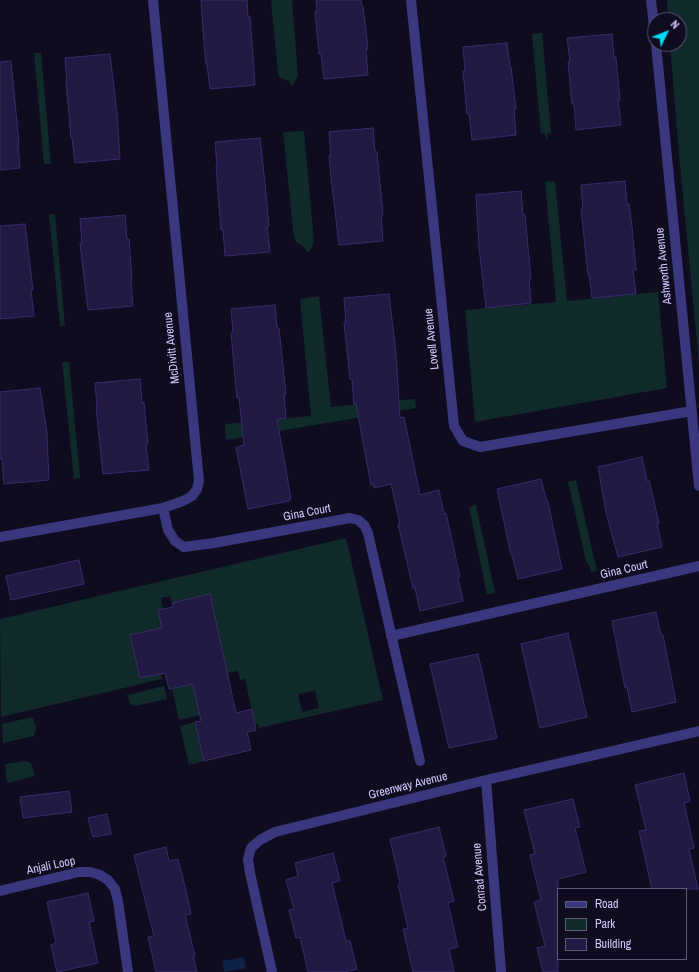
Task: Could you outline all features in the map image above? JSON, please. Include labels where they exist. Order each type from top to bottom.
[{"type":"street","name":"McDivitt Avenue","points":[[0,537],[162,508],[183,501],[192,496],[197,489],[199,481],[153,0]]},
{"type":"street","name":"Lovell Avenue","points":[[410,0],[454,426],[463,441],[480,448],[692,411]]},
{"type":"street","points":[[651,0],[652,12]]},
{"type":"street","name":"Ashworth Avenue","points":[[657,52],[699,486]]},
{"type":"street","name":"Gina Court","points":[[162,508],[168,530],[175,541],[184,547],[214,543],[350,518],[358,520],[364,524],[368,533],[420,761]]},
{"type":"street","name":"Gina Court","points":[[391,636],[699,566]]},
{"type":"street","name":"Greenway Avenue","points":[[272,972],[248,859],[251,848],[260,840],[275,832],[486,780],[699,731]]},
{"type":"street","name":"Conrad Avenue","points":[[486,780],[501,972]]},
{"type":"street","name":"Anjali Loop","points":[[0,891],[79,872],[90,872],[100,875],[108,880],[115,889],[118,901],[128,972]]},
{"type":"green space","points":[[271,0],[292,0],[298,76],[293,86],[289,81],[281,78],[278,74]]},
{"type":"green space","points":[[667,0],[699,0],[699,364],[671,52],[687,52],[687,12],[668,12]]},
{"type":"green space","points":[[542,33],[551,133],[547,134],[548,139],[546,139],[545,134],[541,134],[532,34]]},
{"type":"green space","points":[[34,53],[41,53],[51,164],[44,164]]},
{"type":"green space","points":[[304,131],[314,241],[310,252],[307,252],[304,247],[296,242],[294,238],[283,132]]},
{"type":"green space","points":[[555,181],[567,301],[658,292],[667,388],[475,422],[465,310],[556,302],[545,182]]},
{"type":"green space","points":[[49,214],[55,214],[65,326],[60,326]]},
{"type":"green space","points":[[319,296],[331,407],[415,399],[416,408],[226,440],[225,424],[311,416],[300,299]]},
{"type":"green space","points":[[62,362],[69,362],[80,478],[74,479]]},
{"type":"green space","points":[[576,480],[597,571],[591,572],[586,561],[568,482]]},
{"type":"green space","points":[[476,505],[495,593],[487,595],[469,507]]},
{"type":"green space","points":[[346,538],[383,700],[259,728],[258,724],[255,724],[245,679],[240,680],[238,671],[227,673],[210,595],[172,603],[170,596],[161,598],[163,609],[162,628],[131,635],[161,674],[162,679],[1,717],[0,619]],"holes":[[[315,691],[319,708],[302,712],[298,694]]]},
{"type":"green space","points":[[193,684],[200,715],[179,720],[172,689]]},
{"type":"green space","points":[[164,686],[167,699],[135,706],[130,704],[128,695]]},
{"type":"green space","points":[[33,717],[36,728],[34,736],[3,743],[2,724]]},
{"type":"green space","points":[[195,722],[204,761],[189,765],[180,726]]},
{"type":"green space","points":[[26,761],[31,763],[35,776],[7,783],[5,764]]},
{"type":"water","points":[[244,957],[246,968],[224,972],[222,961]]},
{"type":"building","points":[[201,0],[247,0],[248,17],[250,17],[255,85],[210,89],[206,64]]},
{"type":"building","points":[[316,0],[361,0],[368,49],[366,49],[368,75],[324,79],[321,54],[319,54],[315,11],[317,11]]},
{"type":"building","points":[[612,34],[614,57],[616,57],[621,125],[576,130],[574,104],[572,104],[567,38]]},
{"type":"building","points":[[507,43],[516,109],[514,110],[516,135],[472,140],[469,114],[467,114],[463,71],[465,71],[463,47]]},
{"type":"building","points":[[110,54],[117,113],[120,159],[75,163],[71,138],[65,58]]},
{"type":"building","points":[[11,61],[20,168],[0,170],[0,62]]},
{"type":"building","points":[[373,128],[375,151],[377,152],[383,215],[381,215],[383,241],[339,245],[329,156],[331,156],[329,132]]},
{"type":"building","points":[[260,138],[269,226],[267,226],[270,252],[225,256],[223,230],[221,230],[215,142]]},
{"type":"building","points":[[625,181],[627,205],[629,204],[632,226],[636,270],[633,270],[636,294],[592,298],[581,209],[583,209],[581,185]]},
{"type":"building","points":[[521,191],[523,215],[525,215],[531,279],[529,279],[531,303],[486,308],[479,247],[476,195]]},
{"type":"building","points":[[125,215],[127,239],[129,239],[133,306],[88,310],[80,243],[82,243],[80,219]]},
{"type":"building","points":[[25,224],[33,290],[31,290],[34,316],[0,319],[0,226]]},
{"type":"building","points":[[389,294],[396,354],[400,418],[404,417],[420,495],[439,490],[444,514],[446,513],[460,577],[458,578],[463,601],[420,611],[398,524],[400,524],[391,484],[374,488],[374,485],[371,485],[356,404],[354,405],[344,322],[346,322],[344,298]]},
{"type":"building","points":[[275,305],[286,394],[284,394],[286,418],[277,419],[291,499],[289,499],[289,501],[248,509],[236,447],[244,445],[239,398],[237,398],[231,333],[233,333],[231,309]]},
{"type":"building","points":[[140,379],[142,403],[144,402],[149,470],[103,474],[95,383]]},
{"type":"building","points":[[40,388],[47,433],[49,480],[4,484],[2,458],[0,459],[0,392]]},
{"type":"building","points":[[642,457],[659,523],[657,523],[662,547],[618,557],[606,512],[598,467]]},
{"type":"building","points":[[541,479],[548,502],[562,569],[518,579],[511,555],[497,489]]},
{"type":"building","points":[[79,560],[84,584],[11,600],[6,576]]},
{"type":"building","points":[[210,594],[236,713],[252,709],[256,730],[247,732],[251,750],[204,761],[195,722],[201,721],[193,684],[169,689],[165,673],[140,678],[130,635],[162,628],[158,610],[173,607],[172,603]]},
{"type":"building","points":[[656,612],[661,635],[663,635],[676,702],[632,712],[627,687],[625,688],[612,621]]},
{"type":"building","points":[[568,633],[587,717],[540,728],[521,644]]},
{"type":"building","points":[[478,654],[497,738],[449,748],[430,664]]},
{"type":"building","points":[[684,773],[690,801],[684,803],[694,848],[689,849],[698,889],[652,888],[639,831],[646,830],[635,785]]},
{"type":"building","points":[[69,791],[72,812],[23,818],[20,797]]},
{"type":"building","points":[[573,799],[580,827],[575,828],[586,872],[558,879],[558,972],[543,972],[537,948],[545,946],[534,902],[541,900],[530,855],[535,854],[524,810]]},
{"type":"building","points":[[107,814],[111,834],[93,837],[88,818]]},
{"type":"building","points":[[439,827],[446,856],[443,857],[454,901],[448,903],[458,947],[449,949],[454,972],[413,972],[403,929],[408,928],[390,839]]},
{"type":"building","points":[[166,847],[169,861],[178,859],[185,886],[191,914],[185,915],[195,956],[193,956],[197,972],[156,972],[148,937],[154,936],[134,855]]},
{"type":"building","points":[[333,853],[340,881],[332,883],[346,941],[350,941],[357,969],[344,972],[308,972],[300,937],[296,938],[289,910],[294,909],[286,880],[298,876],[295,863]]},
{"type":"building","points":[[88,893],[94,921],[89,922],[98,963],[57,972],[51,945],[56,943],[47,902]]}]
